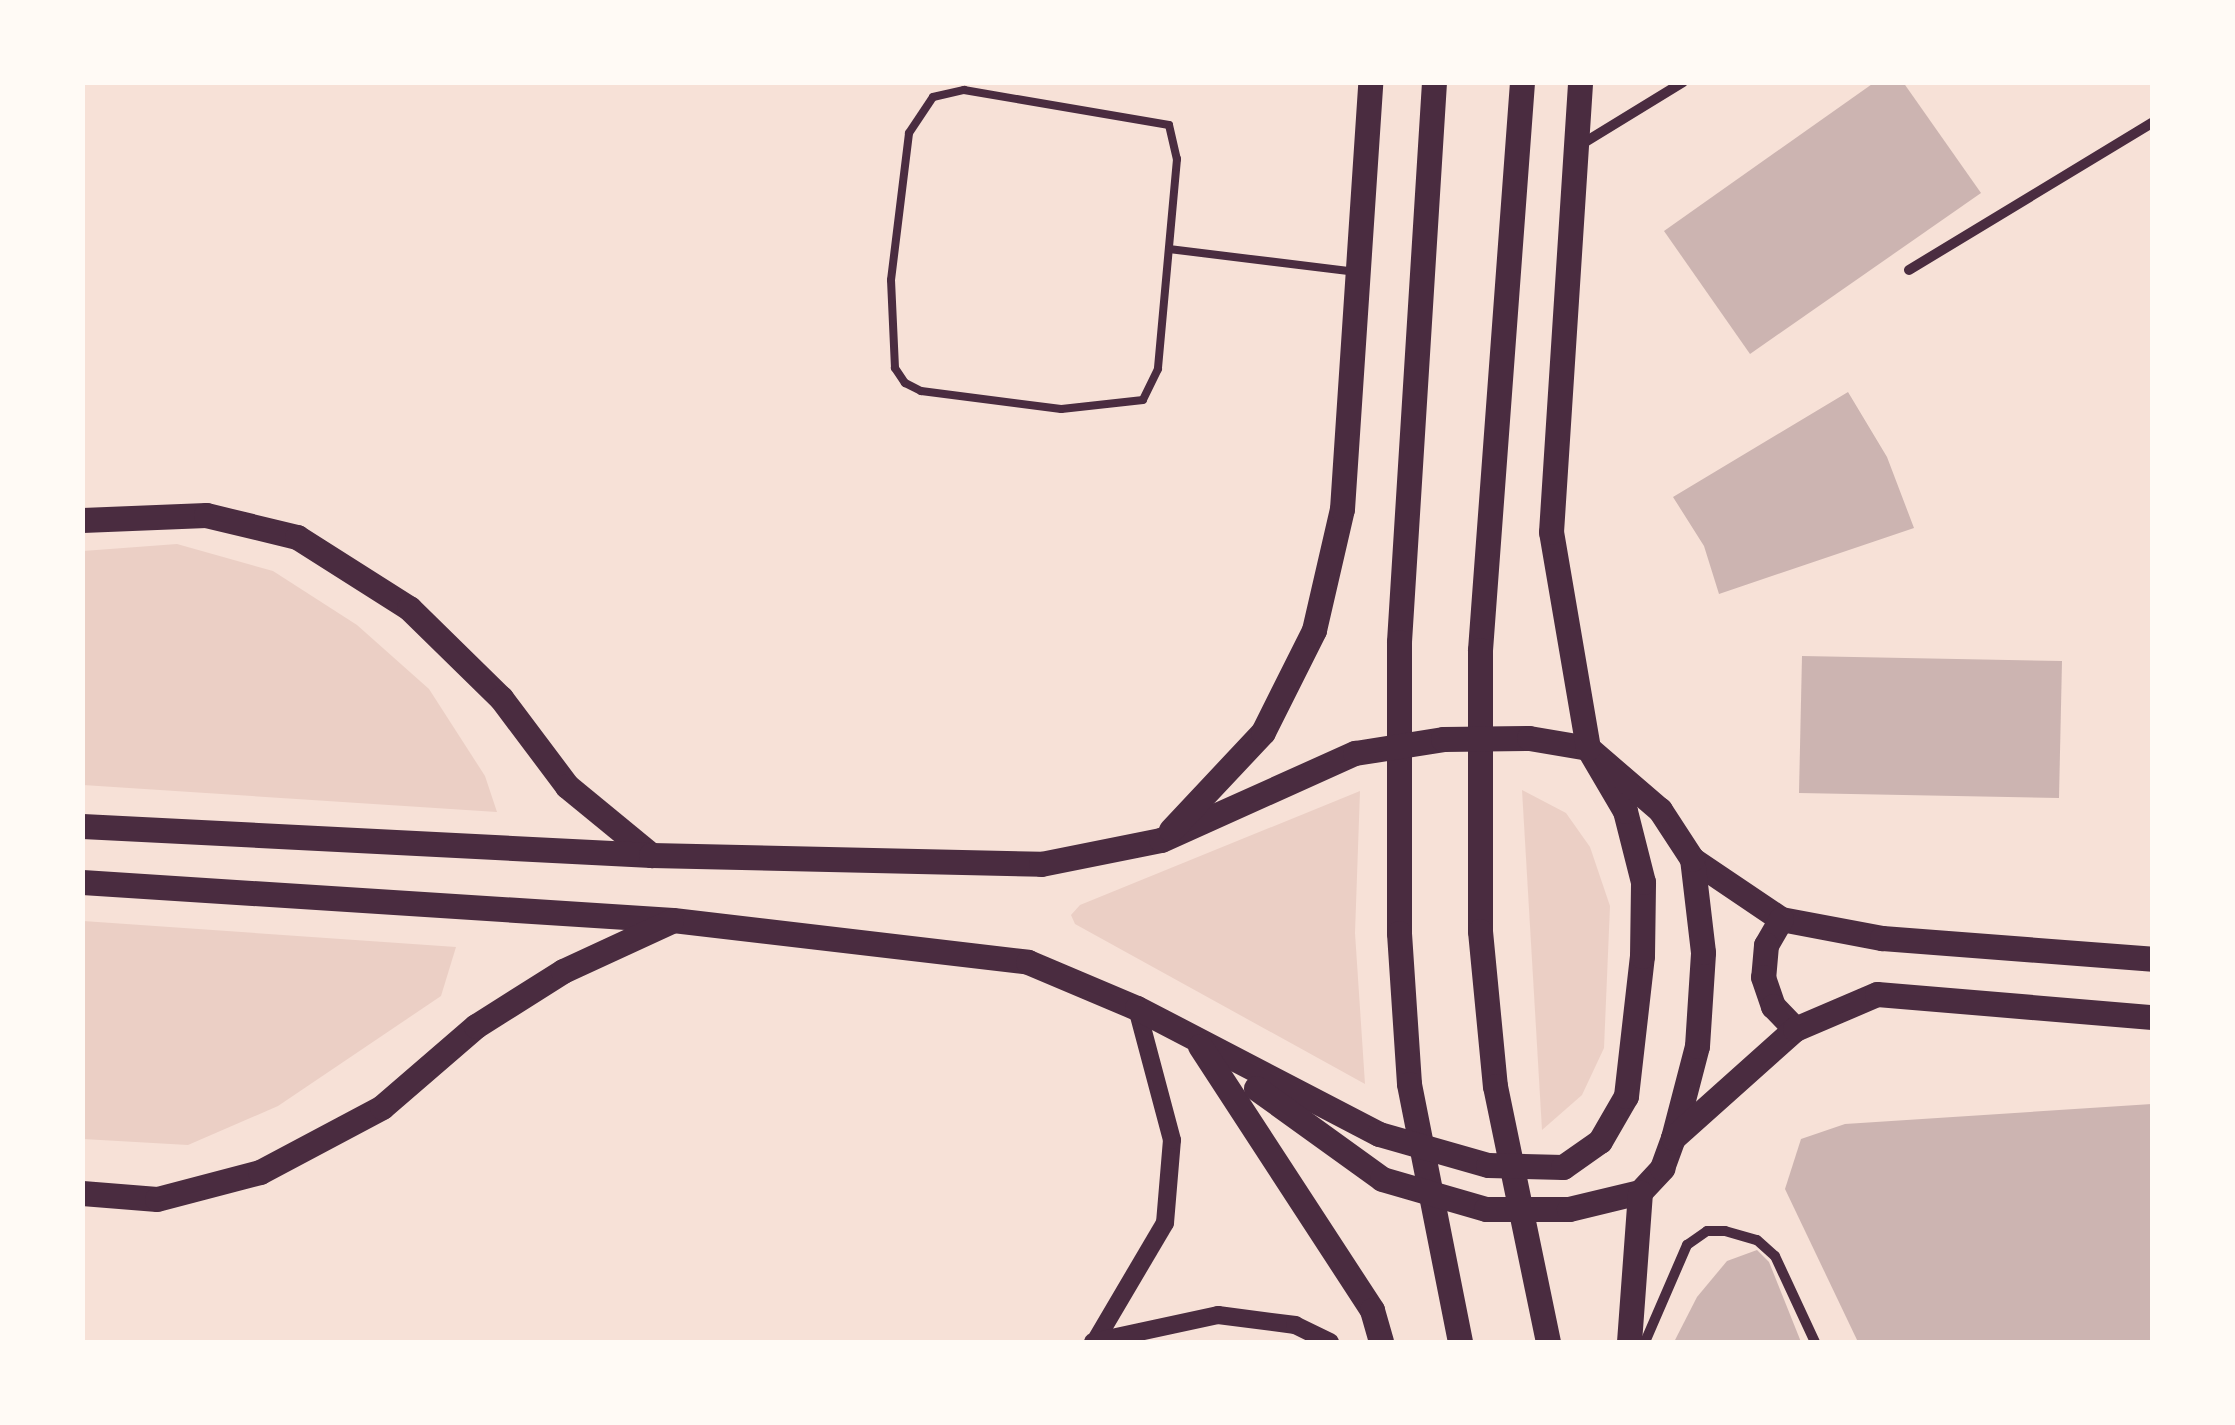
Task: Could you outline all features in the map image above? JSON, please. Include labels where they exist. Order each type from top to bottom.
[{"type":"main road","points":[[1161,840],[1263,732],[1314,630],[1342,509],[1370,82]]},
{"type":"main road","points":[[1434,82],[1399,642],[1399,933],[1409,1084],[1460,1342]]},
{"type":"main road","points":[[1522,82],[1480,650],[1480,931],[1495,1086],[1548,1342]]},
{"type":"main road","points":[[82,882],[673,920],[1028,962],[1137,1008],[1200,1046],[1380,1134],[1488,1166],[1563,1167],[1600,1141],[1626,1096],[1642,956],[1643,882],[1625,811],[1588,748],[1551,532],[1580,82]]},
{"type":"main road","points":[[82,520],[206,515],[298,538],[409,608],[501,698],[568,786],[651,855]]},
{"type":"main road","points":[[82,826],[651,855],[1041,864],[1161,840],[1355,753],[1443,739],[1529,738],[1588,748],[1660,810],[1692,858],[1781,918],[1882,938],[2152,960]]},
{"type":"main road","points":[[1200,1046],[1382,1179],[1486,1209],[1569,1209],[1640,1192],[1662,1168],[1674,1138],[1698,1028],[1703,952],[1692,858]]},
{"type":"main road","points":[[1781,918],[1766,945],[1763,977],[1773,1006],[1796,1029]]},
{"type":"main road","points":[[82,1193],[156,1199],[260,1172],[382,1107],[476,1026],[563,971],[673,920]]},
{"type":"main road","points":[[1674,1138],[1796,1029],[1877,994],[2152,1017]]},
{"type":"main road","points":[[1200,1046],[1372,1310],[1382,1342]]},
{"type":"main road","points":[[1629,1342],[1640,1192]]},
{"type":"street","points":[[1576,148],[1683,82]]},
{"type":"street","points":[[1909,270],[2152,123]]},
{"type":"street","points":[[1094,1341],[1165,1223],[1172,1140],[1137,1008]]},
{"type":"street","points":[[1645,1342],[1687,1245],[1707,1231],[1726,1230],[1756,1240],[1775,1256],[1814,1342]]},
{"type":"street","points":[[1094,1341],[1218,1315],[1295,1326],[1330,1342]]},
{"type":"lane","points":[[964,90],[1163,119],[1178,160],[1169,249],[1158,369],[1143,400],[1062,409],[921,392],[905,384],[895,368],[891,280],[909,133],[933,96],[964,90]]},
{"type":"lane","points":[[1169,249],[1359,272]]},
{"type":"shaded area","points":[[177,544],[273,571],[357,625],[429,689],[485,776],[497,812],[83,785],[83,551]]},
{"type":"shaded area","points":[[1522,790],[1566,813],[1590,847],[1610,906],[1604,1048],[1582,1095],[1542,1130]]},
{"type":"shaded area","points":[[1360,791],[1355,933],[1365,1084],[1075,924],[1071,915],[1080,905]]},
{"type":"shaded area","points":[[82,921],[456,947],[441,996],[278,1106],[188,1145],[83,1139]]},
{"type":"building","points":[[1875,82],[1903,82],[1981,193],[1750,354],[1664,231]]},
{"type":"building","points":[[1848,392],[1887,457],[1914,528],[1719,594],[1704,546],[1673,497]]},
{"type":"building","points":[[1802,656],[2062,661],[2059,798],[1799,793]]},
{"type":"building","points":[[2152,1104],[2152,1342],[1858,1342],[1785,1189],[1801,1139],[1845,1124]]},
{"type":"building","points":[[1757,1250],[1769,1262],[1801,1342],[1674,1342],[1697,1297],[1727,1261]]}]
